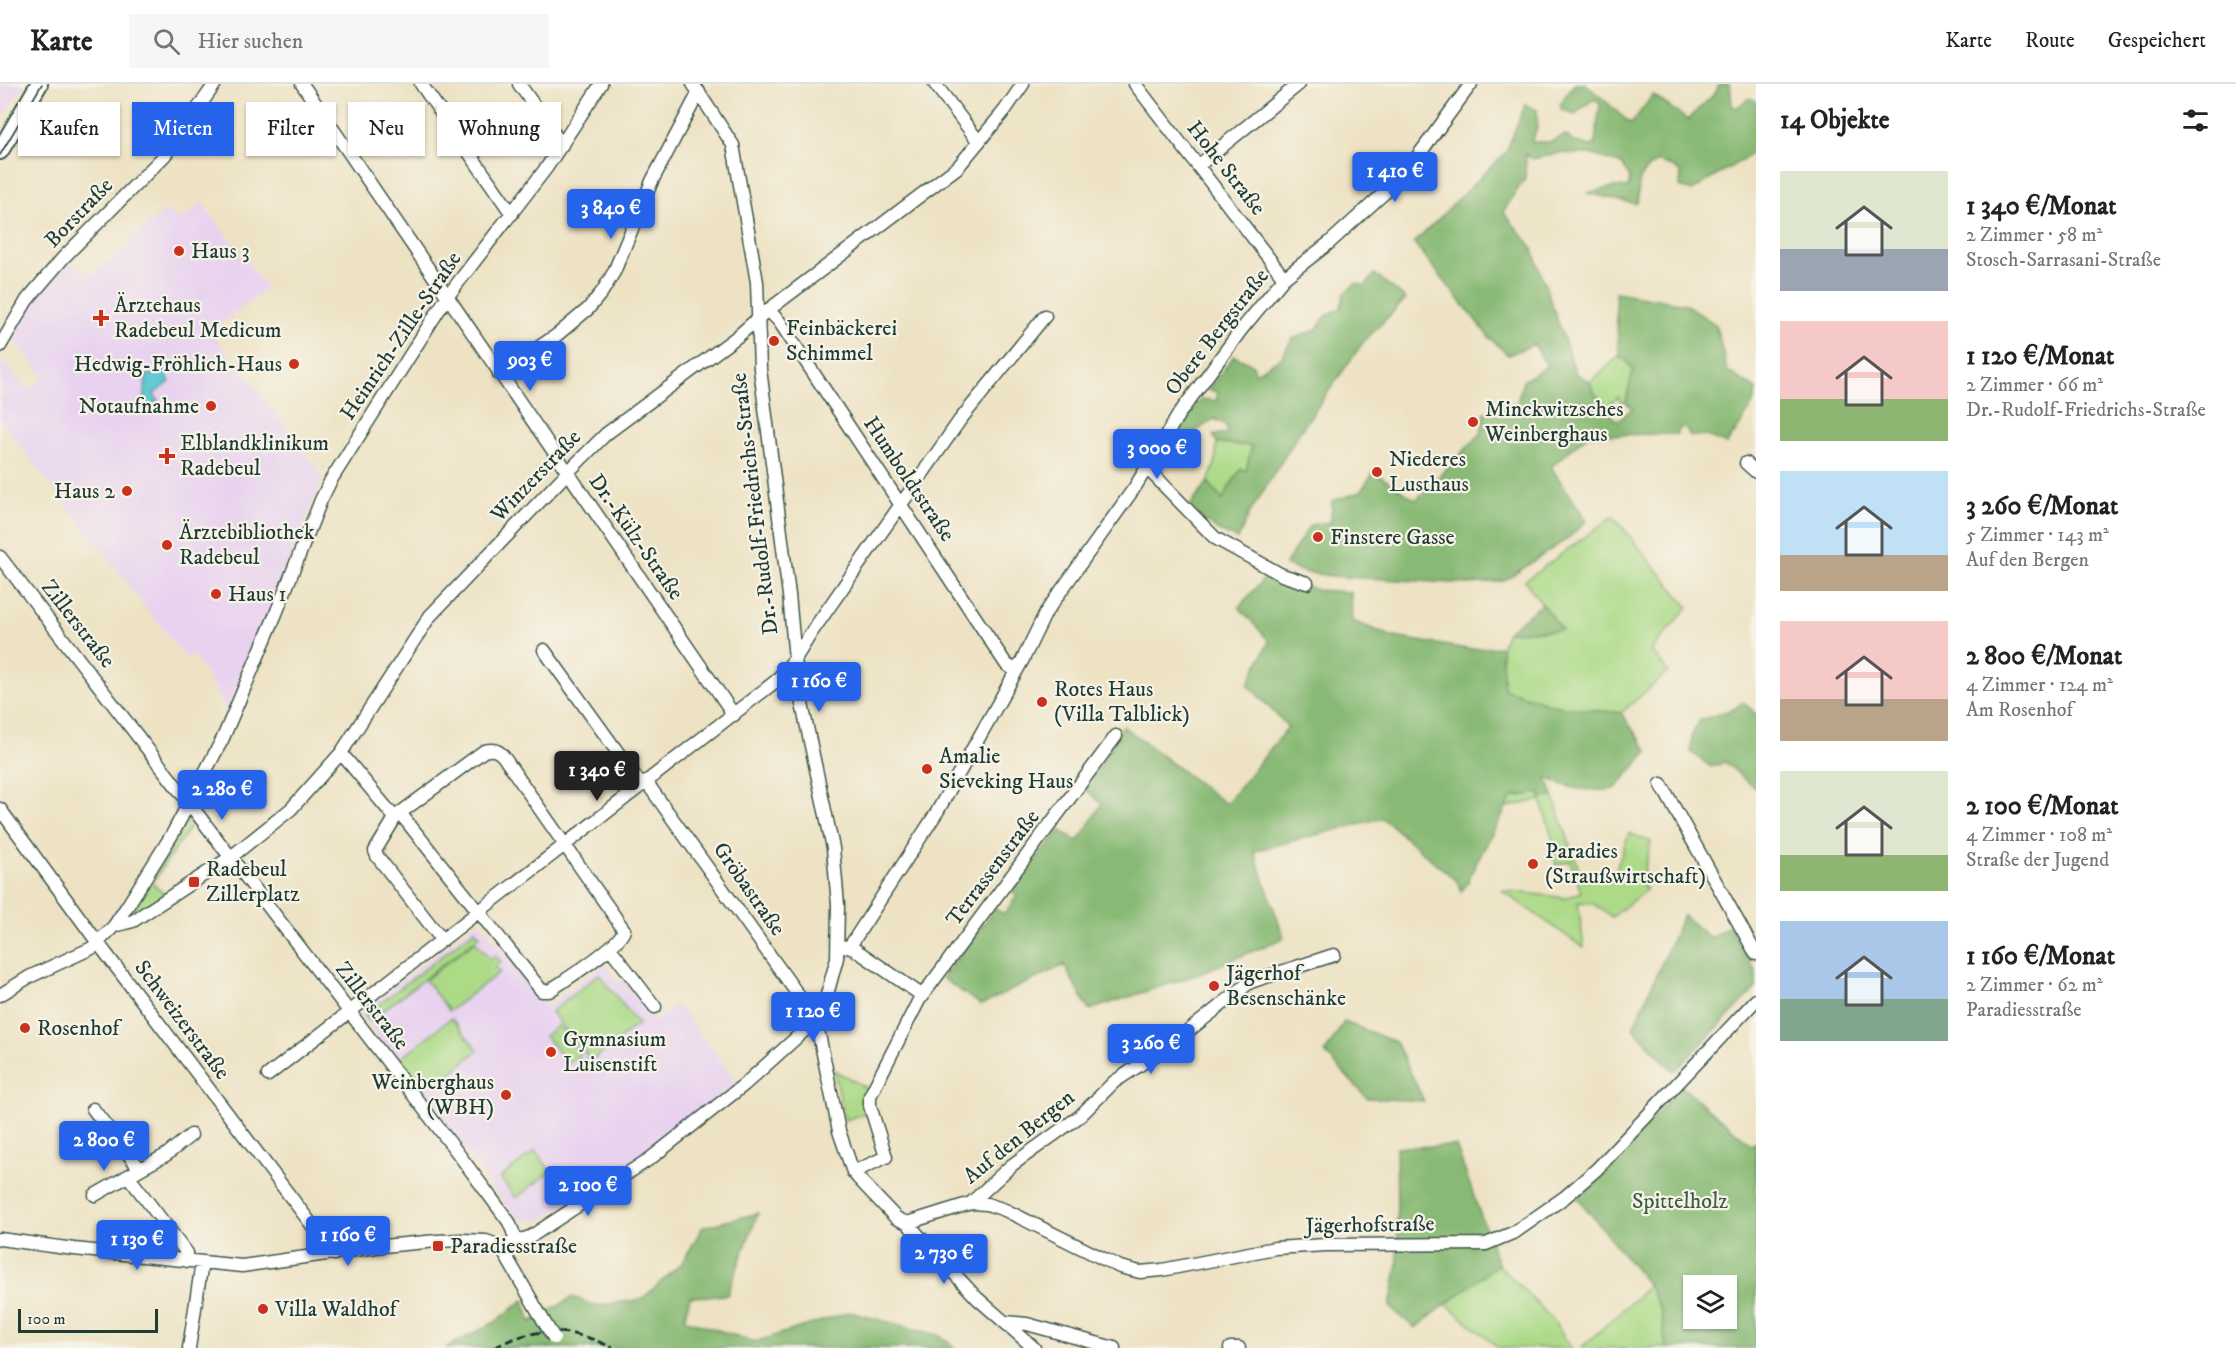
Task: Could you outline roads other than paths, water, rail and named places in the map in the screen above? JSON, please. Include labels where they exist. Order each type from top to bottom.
[{"type":"main road","points":[[0,151],[39,84]]},
{"type":"street","name":"Borstraße","points":[[0,346],[27,300],[63,258],[165,155],[215,84]]},
{"type":"street","name":"Dr.-Külz-Straße","points":[[302,84],[734,715]]},
{"type":"street","points":[[421,84],[512,214]]},
{"type":"street","points":[[519,84],[562,145]]},
{"type":"street","name":"Heinrich-Zille-Straße","points":[[98,944],[114,926],[173,833],[223,738],[331,480],[447,297],[562,145],[601,84]]},
{"type":"street","points":[[935,84],[980,142]]},
{"type":"street","name":"Winzerstraße","points":[[114,926],[133,921],[231,858],[291,809],[341,753],[430,616],[606,434],[958,167],[980,142],[1023,84]]},
{"type":"street","name":"Hohe Straße","points":[[1135,84],[1284,278]]},
{"type":"street","points":[[1198,166],[1299,84]]},
{"type":"street","name":"Obere Bergstraße","points":[[844,947],[938,812],[1047,612],[1129,496],[1179,414],[1241,330],[1284,278],[1329,243],[1392,186],[1412,164],[1466,86]]},
{"type":"street","points":[[499,374],[557,335],[588,309],[602,292],[614,272],[652,181],[696,88]]},
{"type":"street","name":"Dr.-Rudolf-Friedrichs-Straße","points":[[696,88],[733,145],[764,314],[760,369],[799,690],[833,848],[844,947],[825,1002],[816,1020]]},
{"type":"street","name":"Humboldtstraße","points":[[764,314],[779,321],[1006,664],[1016,670]]},
{"type":"street","points":[[268,1075],[645,785],[776,681],[795,659],[960,420],[1045,316]]},
{"type":"street","points":[[1147,468],[1215,538],[1282,575],[1307,583]]},
{"type":"street","name":"Zillerstraße","points":[[0,557],[509,1222],[517,1242]]},
{"type":"street","name":"Gröbastraße","points":[[544,650],[816,1020]]},
{"type":"street","name":"Terrassenstraße","points":[[854,1172],[886,1157],[870,1106],[870,1096],[923,996],[1116,736]]},
{"type":"street","points":[[341,753],[397,815],[479,912],[542,991],[549,992],[610,948],[622,937],[624,930],[503,756],[499,751],[492,749],[484,751],[397,815],[375,851],[442,940]]},
{"type":"street","points":[[1661,784],[1756,954]]},
{"type":"street","name":"Schweizerstraße","points":[[0,809],[98,944],[334,1254]]},
{"type":"street","points":[[0,995],[29,977],[85,953],[98,944]]},
{"type":"street","points":[[844,947],[923,996]]},
{"type":"street","points":[[610,948],[655,1007]]},
{"type":"street","name":"Auf den Bergen","points":[[971,1203],[1012,1165],[1080,1116],[1114,1082],[1176,1041],[1250,982],[1335,955]]},
{"type":"street","name":"Jägerhofstraße","points":[[907,1223],[971,1203],[987,1204],[1005,1210],[1120,1267],[1140,1272],[1162,1270],[1275,1248],[1326,1245],[1485,1244],[1515,1232],[1565,1197],[1589,1176],[1756,1000]]},
{"type":"street","points":[[816,1020],[839,1131],[854,1172],[896,1218],[907,1223],[977,1298],[1034,1348]]},
{"type":"street","points":[[0,1239],[187,1261],[251,1266],[383,1246],[462,1240],[486,1241],[500,1246],[517,1242],[530,1237],[651,1158],[745,1084],[816,1020]]},
{"type":"street","points":[[93,1109],[140,1169]]},
{"type":"street","points":[[95,1195],[166,1155],[191,1135]]},
{"type":"street","points":[[128,1176],[187,1253],[187,1261]]},
{"type":"street","points":[[500,1246],[557,1343]]},
{"type":"street","points":[[189,1348],[202,1262]]},
{"type":"street","points":[[1005,1322],[1027,1324],[1114,1348]]},
{"type":"street","points":[[1230,1348],[1239,1348]]},
{"type":"water","points":[[164,369],[170,382],[154,394],[158,401],[147,409],[144,405],[146,376]]},
{"type":"tram line","points":[[0,155],[42,84]]},
{"type":"railway","points":[[494,1348],[524,1335],[553,1332],[583,1336],[613,1348]]},
{"type":"place","name":"Haus 3","points":[[179,251]]},
{"type":"place","name":"Ärztehaus Radebeul Medicum","points":[[101,318]]},
{"type":"place","name":"Feinbäckerei Schimmel","points":[[774,341]]},
{"type":"place","name":"Hedwig-Fröhlich-Haus","points":[[294,364]]},
{"type":"place","name":"Notaufnahme","points":[[211,406]]},
{"type":"place","name":"Minckwitzsches Weinberghaus","points":[[1473,422]]},
{"type":"place","name":"Elblandklinikum Radebeul","points":[[167,456]]},
{"type":"place","name":"Niederes Lusthaus","points":[[1377,472]]},
{"type":"place","name":"Haus 2","points":[[127,491]]},
{"type":"place","name":"Finstere Gasse","points":[[1318,537]]},
{"type":"place","name":"Ärztebibliothek Radebeul","points":[[167,545]]},
{"type":"place","name":"Haus 1","points":[[216,594]]},
{"type":"place","name":"Rotes Haus (Villa Talblick)","points":[[1042,702]]},
{"type":"place","name":"Amalie Sieveking Haus","points":[[927,769]]},
{"type":"place","name":"Paradies (Straußwirtschaft)","points":[[1533,864]]},
{"type":"place","name":"Radebeul Zillerplatz","points":[[194,882]]},
{"type":"place","name":"Jägerhof Besenschänke","points":[[1214,986]]},
{"type":"place","name":"Rosenhof","points":[[25,1028]]},
{"type":"place","name":"Gymnasium Luisenstift","points":[[551,1052]]},
{"type":"place","name":"Weinberghaus (WBH)","points":[[506,1095]]},
{"type":"place","name":"Paradiesstraße","points":[[438,1246]]},
{"type":"place","name":"Villa Waldhof","points":[[263,1309]]},
{"type":"park label","name":"Spittelholz","points":[[1680,1201]]}]
